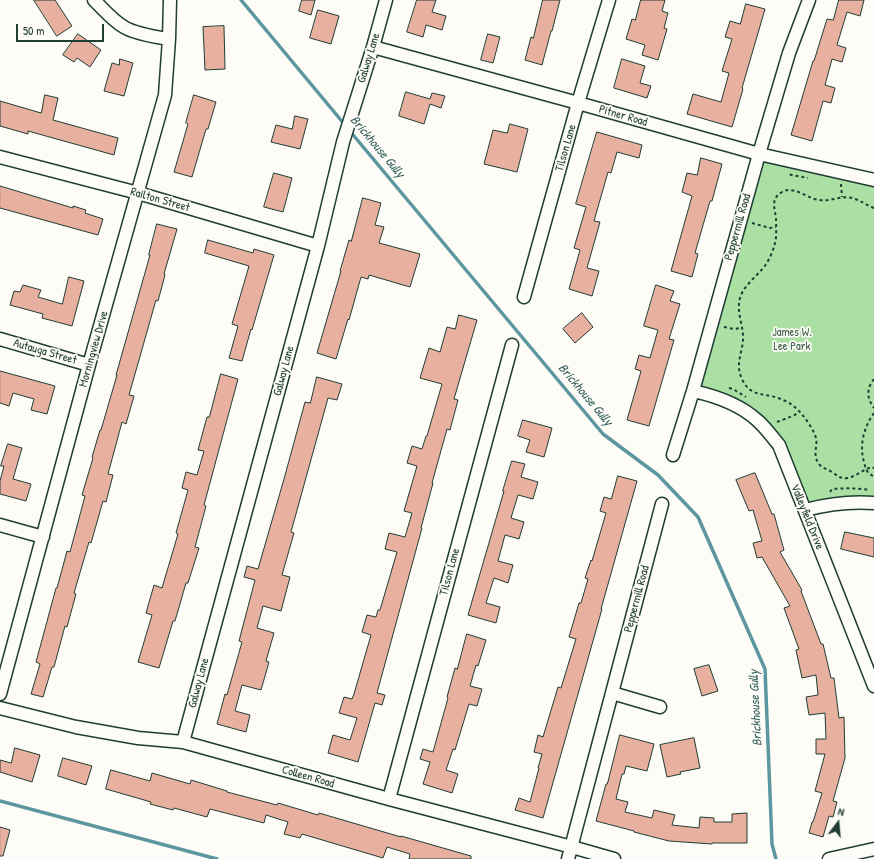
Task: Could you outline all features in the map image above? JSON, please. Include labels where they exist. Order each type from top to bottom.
[{"type":"street","points":[[94,0],[124,28],[169,40]]},
{"type":"street","name":"Morningview Drive","points":[[0,694],[89,365],[165,95],[170,0]]},
{"type":"street","name":"Galway Lane","points":[[183,742],[318,246],[343,142],[386,0]]},
{"type":"street","name":"Tilson Lane","points":[[524,297],[578,103],[609,0]]},
{"type":"street","name":"Peppermill Road","points":[[673,455],[693,391],[759,154],[789,53],[809,0]]},
{"type":"street","name":"Pitner Road","points":[[373,47],[759,154],[874,180]]},
{"type":"street","name":"Railton Street","points":[[0,157],[138,193],[318,246]]},
{"type":"street","name":"Autauga Street","points":[[0,340],[89,365]]},
{"type":"street","name":"Tilson Lane","points":[[389,799],[512,345]]},
{"type":"street","name":"Valleyfield Drive","points":[[693,391],[721,399],[746,412],[758,421],[779,445],[874,686]]},
{"type":"street","points":[[805,510],[825,504],[845,502],[874,504]]},
{"type":"street","name":"Peppermill Road","points":[[568,859],[662,504]]},
{"type":"street","points":[[0,525],[43,537]]},
{"type":"street","points":[[612,693],[660,707]]},
{"type":"street","name":"Colleen Road","points":[[0,708],[76,727],[138,738],[183,742],[614,859]]},
{"type":"street","points":[[829,859],[874,849]]},
{"type":"path","points":[[841,183],[842,197]]},
{"type":"path","points":[[874,208],[857,199],[842,197],[831,200],[819,200],[794,191],[787,190],[782,192],[777,196],[775,201],[775,242],[769,259],[747,286],[740,298],[739,312],[743,338],[739,362],[742,379],[747,386],[754,392],[774,396],[783,400],[793,405],[799,411],[816,436],[815,450],[816,458],[819,464],[841,478],[848,478],[866,469],[872,467],[874,468]]},
{"type":"path","points":[[752,223],[770,228],[776,227]]},
{"type":"path","points":[[724,327],[734,330],[741,328]]},
{"type":"path","points":[[874,379],[868,390],[869,398],[874,408]]},
{"type":"path","points":[[777,422],[795,415],[799,411]]},
{"type":"path","points":[[874,413],[866,428],[862,442],[863,458],[866,469],[874,477]]},
{"type":"path","points":[[832,489],[861,488],[874,491]]},
{"type":"green space","name":"James W. Lee Park","points":[[759,154],[874,180],[874,503],[805,510],[779,445],[758,421],[693,391]]},
{"type":"building","points":[[34,0],[55,0],[72,26],[57,36]]},
{"type":"building","points":[[302,0],[315,0],[311,15],[299,11]]},
{"type":"building","points":[[417,0],[436,0],[432,12],[446,16],[442,30],[426,25],[423,37],[407,32]]},
{"type":"building","points":[[543,0],[560,0],[542,65],[525,60],[531,37],[533,38]]},
{"type":"building","points":[[641,0],[665,0],[662,11],[668,13],[664,28],[667,29],[658,60],[642,55],[645,45],[626,39],[632,19],[635,20]]},
{"type":"building","points":[[839,0],[864,0],[860,16],[847,12],[837,45],[846,48],[842,62],[832,59],[825,85],[835,88],[831,103],[823,101],[812,141],[791,135],[827,19],[833,20]]},
{"type":"building","points":[[746,4],[765,9],[732,127],[687,114],[693,94],[721,102],[729,73],[722,71],[732,39],[725,37],[730,21],[740,24]]},
{"type":"building","points":[[318,10],[339,16],[331,44],[310,38]]},
{"type":"building","points":[[224,26],[225,69],[205,70],[203,27]]},
{"type":"building","points":[[78,34],[101,50],[90,67],[77,58],[74,62],[63,55]]},
{"type":"building","points":[[488,34],[500,37],[493,63],[481,60]]},
{"type":"building","points":[[120,59],[133,63],[124,96],[104,91],[112,63],[119,65]]},
{"type":"building","points":[[622,59],[645,66],[640,83],[651,86],[647,98],[614,88]]},
{"type":"building","points":[[406,92],[430,99],[432,93],[445,96],[441,108],[430,104],[424,124],[399,116]]},
{"type":"building","points":[[45,95],[58,98],[53,120],[118,138],[114,155],[28,131],[28,134],[0,126],[0,101],[41,113]]},
{"type":"building","points":[[194,95],[216,102],[208,129],[206,129],[192,177],[174,172],[188,124],[186,123]]},
{"type":"building","points":[[295,116],[308,119],[300,149],[271,142],[276,125],[292,129]]},
{"type":"building","points":[[510,124],[528,129],[517,172],[484,164],[493,130],[507,133]]},
{"type":"building","points":[[597,132],[642,145],[639,158],[617,152],[611,173],[608,172],[594,221],[600,222],[587,268],[599,271],[592,296],[569,289],[580,250],[574,248],[586,207],[576,204]]},
{"type":"building","points":[[701,158],[722,164],[695,253],[698,254],[692,277],[671,271],[692,196],[682,192],[687,173],[697,175]]},
{"type":"building","points":[[274,173],[292,178],[283,212],[264,207]]},
{"type":"building","points":[[0,186],[73,208],[73,206],[86,210],[85,213],[103,219],[98,235],[0,208]]},
{"type":"building","points":[[363,198],[381,203],[375,225],[384,227],[379,243],[420,254],[410,287],[369,275],[368,279],[361,277],[336,359],[317,353],[349,240],[351,241]]},
{"type":"building","points":[[157,224],[177,229],[158,301],[156,300],[129,395],[134,396],[126,424],[122,422],[108,474],[113,475],[106,502],[103,501],[91,543],[89,542],[74,593],[76,594],[67,627],[65,626],[54,667],[52,667],[43,697],[31,694],[40,664],[36,662],[67,551],[70,552],[85,496],[82,495],[93,458],[92,457],[117,375]]},
{"type":"building","points":[[208,240],[253,253],[254,249],[274,255],[242,361],[229,358],[238,326],[232,324],[249,266],[205,253]]},
{"type":"building","points":[[69,277],[84,281],[72,326],[42,318],[43,314],[10,305],[14,291],[20,292],[23,285],[41,290],[38,297],[62,304]]},
{"type":"building","points":[[656,285],[674,291],[670,301],[680,304],[669,339],[674,340],[649,426],[627,420],[641,371],[635,369],[639,355],[650,358],[658,330],[644,326]]},
{"type":"building","points":[[582,313],[593,327],[575,343],[563,329]]},
{"type":"building","points":[[459,315],[477,320],[454,399],[458,400],[450,430],[447,429],[432,483],[422,528],[377,693],[385,695],[382,705],[375,703],[358,762],[328,753],[333,735],[350,740],[357,718],[339,713],[344,697],[352,699],[354,694],[371,635],[362,632],[367,615],[376,617],[378,610],[380,610],[397,552],[385,549],[389,533],[405,537],[412,513],[404,511],[417,466],[407,463],[412,446],[422,449],[442,384],[420,378],[429,348],[440,352],[447,327],[455,329]]},
{"type":"building","points":[[0,371],[55,386],[47,414],[31,410],[34,399],[13,393],[9,406],[0,403]]},
{"type":"building","points":[[221,374],[238,379],[204,505],[206,506],[195,547],[199,548],[188,583],[186,583],[175,621],[173,621],[159,668],[138,662],[152,615],[146,613],[154,585],[162,588],[178,534],[176,533],[188,490],[182,488],[186,472],[197,475],[204,451],[198,450]]},
{"type":"building","points":[[317,377],[342,384],[337,400],[328,398],[291,532],[294,533],[282,575],[290,577],[281,611],[263,606],[257,628],[274,633],[266,661],[269,662],[261,690],[242,685],[235,711],[250,715],[246,732],[217,724],[242,642],[239,641],[255,580],[244,577],[247,566],[258,569],[305,402],[310,403]]},
{"type":"building","points":[[523,420],[552,428],[544,457],[526,452],[530,440],[518,436]]},
{"type":"building","points":[[8,444],[22,448],[13,479],[31,484],[26,501],[0,494],[0,481],[4,466],[1,466]]},
{"type":"building","points":[[512,461],[525,464],[521,477],[538,482],[533,499],[518,495],[511,518],[524,522],[519,539],[505,535],[498,561],[513,565],[508,583],[494,578],[486,603],[500,607],[496,623],[468,615]]},
{"type":"building","points":[[755,473],[772,514],[774,514],[784,550],[780,552],[802,590],[801,591],[821,644],[823,644],[831,678],[834,678],[839,718],[844,717],[845,758],[833,801],[837,802],[833,817],[829,816],[823,837],[809,833],[822,793],[815,791],[825,754],[816,754],[816,739],[826,739],[825,713],[809,715],[806,697],[818,695],[816,675],[802,678],[796,650],[799,649],[784,608],[790,606],[762,557],[757,558],[753,543],[762,541],[753,510],[749,511],[736,480]]},
{"type":"building","points":[[618,476],[637,481],[543,818],[515,810],[519,798],[530,802],[542,754],[534,752],[538,735],[543,737],[558,687],[561,688],[576,639],[569,637],[579,603],[581,603],[588,579],[585,578],[591,560],[592,561],[606,513],[600,511],[604,497],[611,499]]},
{"type":"building","points":[[845,532],[874,538],[874,557],[841,549]]},
{"type":"building","points":[[467,634],[486,640],[478,666],[476,665],[470,686],[482,689],[477,706],[469,704],[455,750],[453,749],[446,770],[458,774],[452,793],[423,784],[430,762],[420,759],[423,749],[433,752],[455,668],[457,669]]},
{"type":"building","points":[[709,665],[718,691],[702,696],[694,669]]},
{"type":"building","points":[[620,735],[654,744],[647,771],[626,766],[624,774],[622,774],[616,799],[628,802],[625,812],[652,818],[654,810],[675,815],[672,825],[699,828],[700,817],[714,818],[714,822],[732,822],[732,814],[747,813],[747,843],[712,844],[669,841],[596,821]]},
{"type":"building","points":[[694,738],[700,768],[680,772],[681,774],[667,777],[660,745]]},
{"type":"building","points":[[15,748],[40,755],[32,782],[0,772],[0,760],[11,763]]},
{"type":"building","points":[[63,758],[92,766],[86,785],[58,776]]},
{"type":"building","points":[[111,770],[150,781],[152,773],[190,784],[191,780],[227,792],[277,805],[278,803],[318,815],[319,813],[401,836],[471,856],[471,859],[409,859],[410,854],[387,847],[383,858],[302,834],[300,838],[284,834],[288,822],[266,815],[264,823],[210,809],[207,817],[174,808],[173,810],[106,789]]},
{"type":"building","points":[[0,827],[10,830],[3,856],[0,856]]},
{"type":"waterway","name":"Brickhouse Gully","points":[[241,0],[345,125]]},
{"type":"waterway","name":"Brickhouse Gully","points":[[349,130],[603,434],[658,475],[698,517],[765,669],[772,844],[776,859]]},
{"type":"waterway","points":[[0,801],[217,859]]}]
